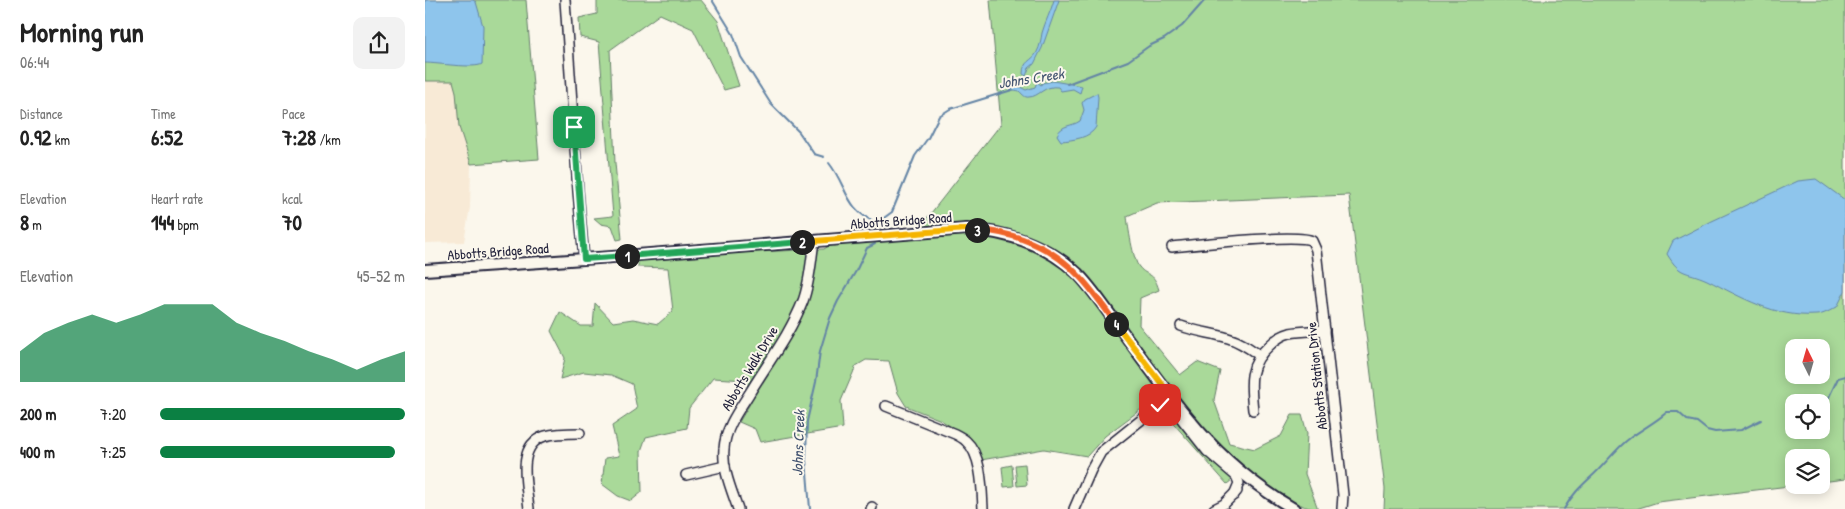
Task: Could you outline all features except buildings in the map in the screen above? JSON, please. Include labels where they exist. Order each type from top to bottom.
[{"type":"main road","name":"Abbotts Bridge Road","points":[[425,270],[967,229],[989,230],[1027,241],[1055,256],[1078,274],[1206,439],[1248,478],[1294,509]]},
{"type":"street","points":[[565,0],[584,259]]},
{"type":"street","name":"Abbotts Station Drive","points":[[1172,246],[1314,237],[1343,495],[1342,509]]},
{"type":"street","name":"Abbotts Walk Drive","points":[[738,509],[725,466],[723,451],[726,435],[787,332],[802,302],[808,284],[814,241]]},
{"type":"street","points":[[1181,326],[1196,332],[1229,338],[1259,355]]},
{"type":"street","points":[[1253,410],[1252,373],[1259,355],[1282,336],[1290,333],[1325,330]]},
{"type":"street","points":[[1074,509],[1101,452],[1171,396]]},
{"type":"street","points":[[1160,405],[1173,408],[1207,451],[1236,476],[1239,483],[1234,495]]},
{"type":"street","points":[[886,406],[955,434],[966,441],[973,452],[980,472],[983,509]]},
{"type":"street","points":[[529,509],[525,458],[530,447],[543,436],[580,433]]},
{"type":"street","points":[[686,474],[725,466]]},
{"type":"street","points":[[1214,509],[1225,504],[1248,478]]},
{"type":"shaded area","points":[[453,80],[459,127],[471,164],[470,207],[464,242],[425,243],[425,81]]},
{"type":"green space","points":[[425,0],[526,0],[539,159],[471,164],[459,127],[456,92],[453,81],[425,81]]},
{"type":"green space","points":[[597,0],[701,0],[718,21],[739,86],[724,90],[693,29],[660,14],[610,50],[615,163],[622,239],[617,240],[612,226],[601,224],[594,218],[613,216],[599,42],[580,37],[579,18],[597,14]]},
{"type":"green space","points":[[990,0],[1845,0],[1845,479],[1830,481],[1830,449],[1785,449],[1785,486],[1658,502],[1636,509],[1384,509],[1385,489],[1349,195],[1157,203],[1127,216],[1131,243],[1137,263],[1142,270],[1155,280],[1159,290],[1140,298],[1139,325],[1180,375],[1197,362],[1220,371],[1214,400],[1229,443],[1255,449],[1281,436],[1292,415],[1302,415],[1307,433],[1305,474],[1318,509],[1309,508],[1290,500],[1246,469],[1227,484],[1151,398],[1144,407],[1105,436],[1087,456],[1044,449],[981,460],[966,437],[941,420],[906,406],[898,393],[889,361],[866,360],[856,366],[841,401],[843,428],[760,442],[755,429],[739,422],[751,402],[746,380],[713,378],[689,408],[687,428],[646,437],[641,451],[642,492],[631,501],[618,496],[602,484],[605,458],[619,456],[612,426],[637,409],[632,384],[611,375],[584,372],[560,379],[565,358],[551,331],[560,312],[581,326],[593,326],[595,303],[613,322],[633,319],[658,324],[673,311],[668,268],[638,267],[638,260],[667,256],[824,249],[849,233],[920,227],[1001,124]]},
{"type":"green space","points":[[1025,464],[1027,485],[1017,486],[1015,465]]},
{"type":"green space","points":[[1012,465],[1014,486],[1004,487],[1002,467]]},
{"type":"water","points":[[425,0],[473,0],[476,2],[483,26],[482,64],[464,66],[425,63]]},
{"type":"water","points":[[1054,0],[1059,0],[1042,48],[1026,76],[1023,74],[1024,66],[1038,50],[1043,29]]},
{"type":"water","points":[[1053,81],[1082,86],[1080,93],[1073,89],[1061,91],[1058,87],[1053,87],[1027,97],[1019,91],[1008,88],[1016,85],[1026,90],[1035,87],[1037,82],[1041,85],[1042,83]]},
{"type":"water","points":[[1097,93],[1096,127],[1093,131],[1081,138],[1061,141],[1057,135],[1059,131],[1080,121],[1084,110],[1082,103],[1085,99]]},
{"type":"water","points":[[1816,179],[1845,200],[1845,291],[1837,307],[1830,311],[1819,315],[1801,315],[1772,310],[1707,280],[1680,270],[1667,254],[1673,241],[1712,221],[1798,181]]},
{"type":"waterway","points":[[712,0],[733,34],[741,57],[771,104],[799,132],[814,154],[824,157]]},
{"type":"waterway","name":"Johns Creek","points":[[1067,84],[1128,61],[1182,26],[1205,0]]},
{"type":"waterway","name":"Johns Creek","points":[[877,223],[892,212],[915,156],[928,138],[939,116],[950,109],[1012,90]]},
{"type":"waterway","points":[[829,163],[852,204],[858,211],[877,223]]},
{"type":"waterway","name":"Johns Creek","points":[[810,509],[806,460],[807,421],[816,382],[820,351],[830,318],[838,301],[867,248],[875,244]]},
{"type":"waterway","points":[[1830,395],[1838,378],[1845,376]]},
{"type":"waterway","points":[[1564,509],[1576,492],[1620,447],[1667,412],[1678,412],[1687,420],[1697,422],[1707,430],[1715,432],[1741,430],[1761,420]]},
{"type":"route","points":[[574,127],[584,259],[967,229],[989,230],[1010,235],[1048,252],[1078,274],[1171,396],[1160,405]]}]
